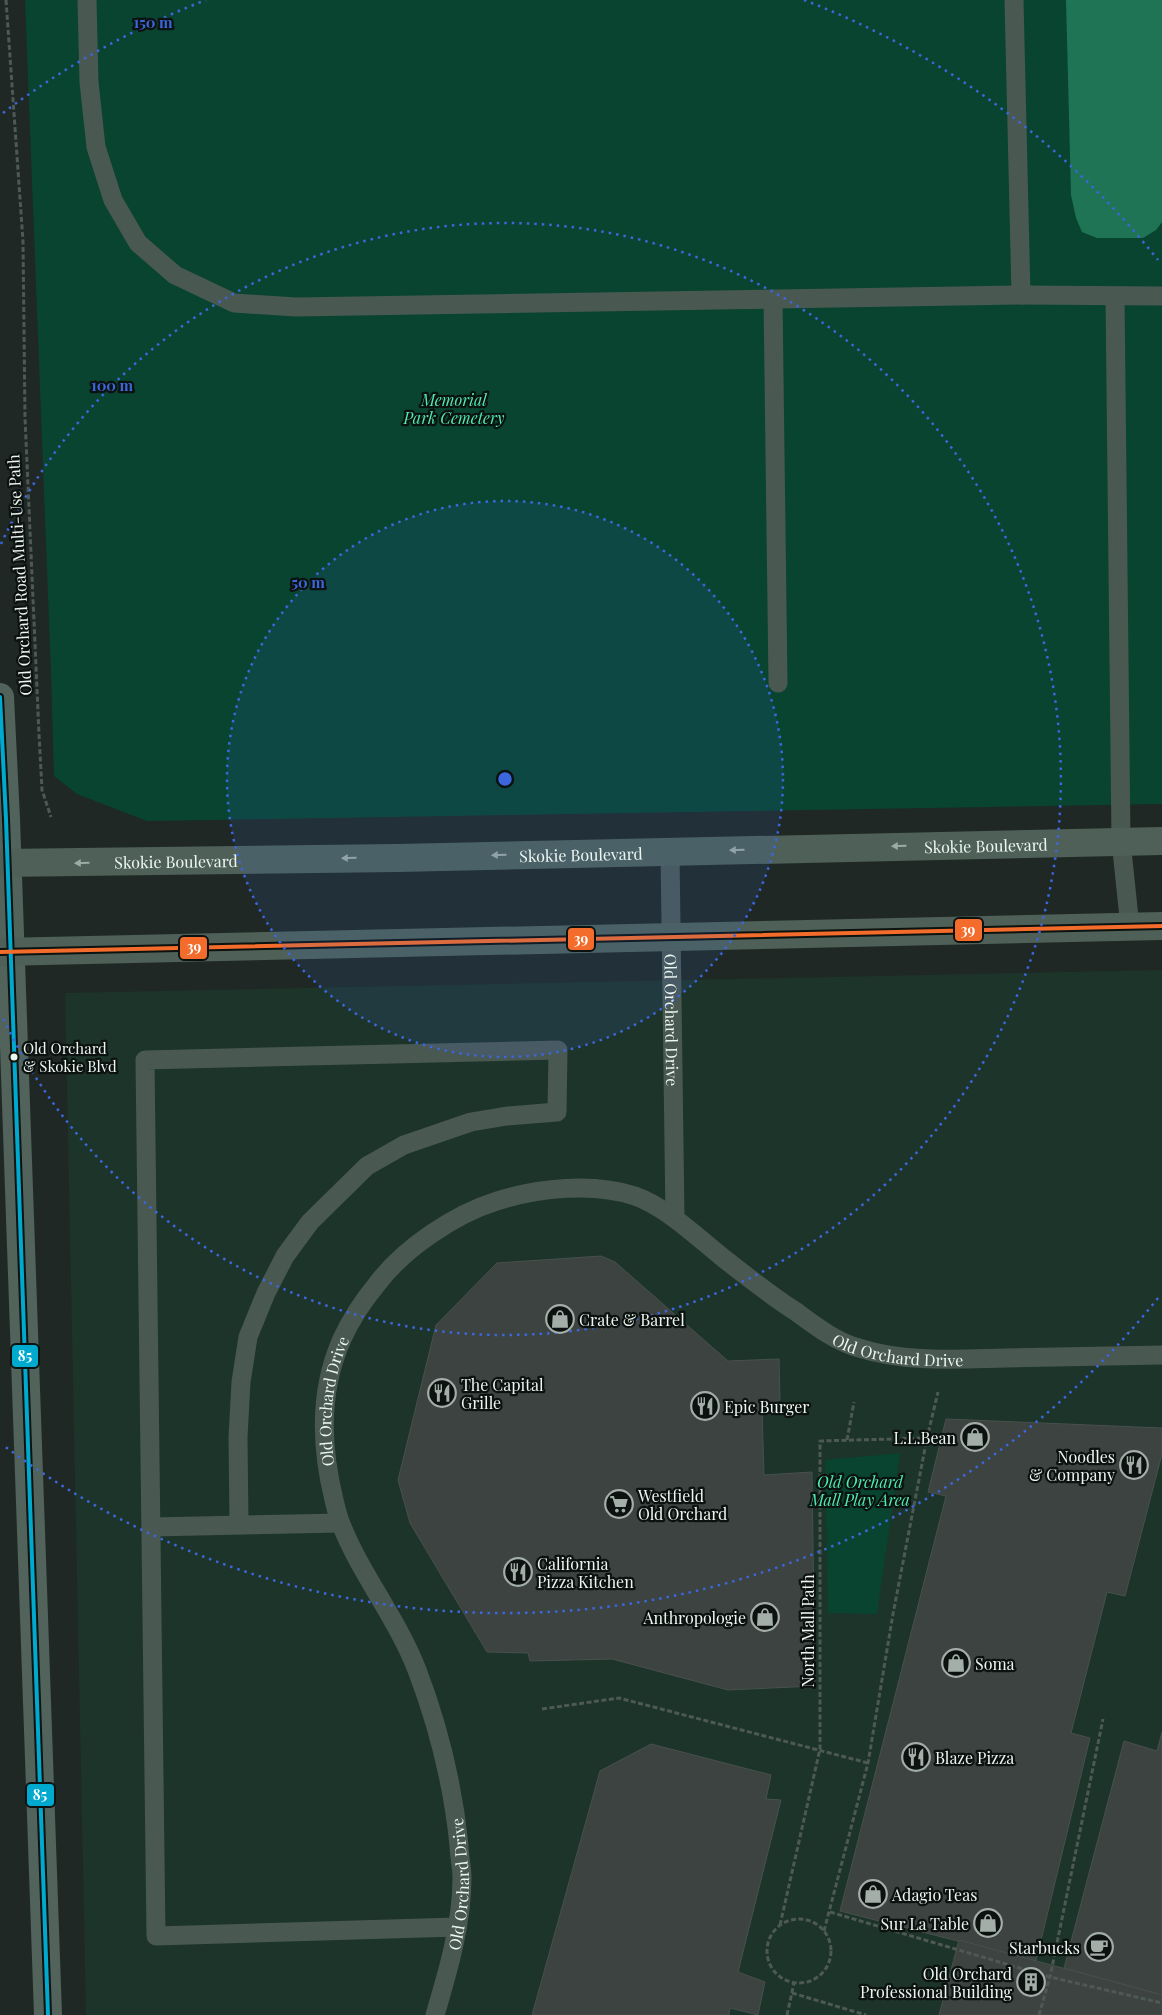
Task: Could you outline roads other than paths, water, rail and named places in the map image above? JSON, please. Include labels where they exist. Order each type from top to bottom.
[{"type":"main road","points":[[0,697],[5,952],[48,2015]]},
{"type":"main road","name":"Skokie Boulevard","points":[[4,864],[670,852],[1162,840]]},
{"type":"main road","points":[[5,952],[1162,926]]},
{"type":"lane","points":[[87,0],[89,82],[96,147],[113,200],[138,244],[175,275],[234,303],[296,307],[1021,295],[1162,296]]},
{"type":"lane","points":[[1014,0],[1021,295]]},
{"type":"lane","points":[[1115,296],[1121,841],[1130,926]]},
{"type":"lane","points":[[773,299],[778,683]]},
{"type":"lane","name":"Old Orchard Drive","points":[[670,852],[675,1218]]},
{"type":"lane","points":[[239,1524],[238,1436],[241,1382],[248,1337],[266,1293],[285,1256],[310,1222],[367,1166],[404,1145],[471,1122],[507,1116],[557,1112],[558,1050],[145,1060],[156,1936],[457,1927]]},
{"type":"lane","name":"Old Orchard Drive","points":[[435,2015],[451,1960],[457,1927],[462,1878],[457,1827],[448,1772],[417,1670],[399,1632],[359,1562],[340,1523],[328,1473],[323,1427],[328,1384],[340,1341],[358,1308],[384,1274],[412,1249],[446,1225],[477,1207],[516,1195],[556,1188],[595,1189],[636,1196],[675,1218],[778,1300],[824,1331],[857,1348],[891,1355],[932,1360],[1162,1355]]},
{"type":"lane","points":[[152,1527],[340,1523]]},
{"type":"place","name":"Old Orchard & Skokie Blvd","points":[[14,1057]]},
{"type":"place","name":"Crate & Barrel","points":[[560,1319]]},
{"type":"place","name":"The Capital Grille","points":[[442,1393]]},
{"type":"place","name":"Epic Burger","points":[[705,1406]]},
{"type":"place","name":"L.L.Bean","points":[[975,1437]]},
{"type":"place","name":"Noodles & Company","points":[[1134,1465]]},
{"type":"place","name":"Westfield Old Orchard","points":[[619,1504]]},
{"type":"place","name":"California Pizza Kitchen","points":[[518,1572]]},
{"type":"place","name":"Anthropologie","points":[[765,1617]]},
{"type":"place","name":"Soma","points":[[956,1663]]},
{"type":"place","name":"Blaze Pizza","points":[[916,1757]]},
{"type":"place","name":"Adagio Teas","points":[[873,1894]]},
{"type":"place","name":"Sur La Table","points":[[988,1923]]},
{"type":"place","name":"Starbucks","points":[[1099,1947]]},
{"type":"place","name":"Old Orchard Professional Building","points":[[1031,1982]]},
{"type":"park label","name":"Memorial Park Cemetery","points":[[454,408]]},
{"type":"park label","name":"Old Orchard Mall Play Area","points":[[860,1490]]}]
